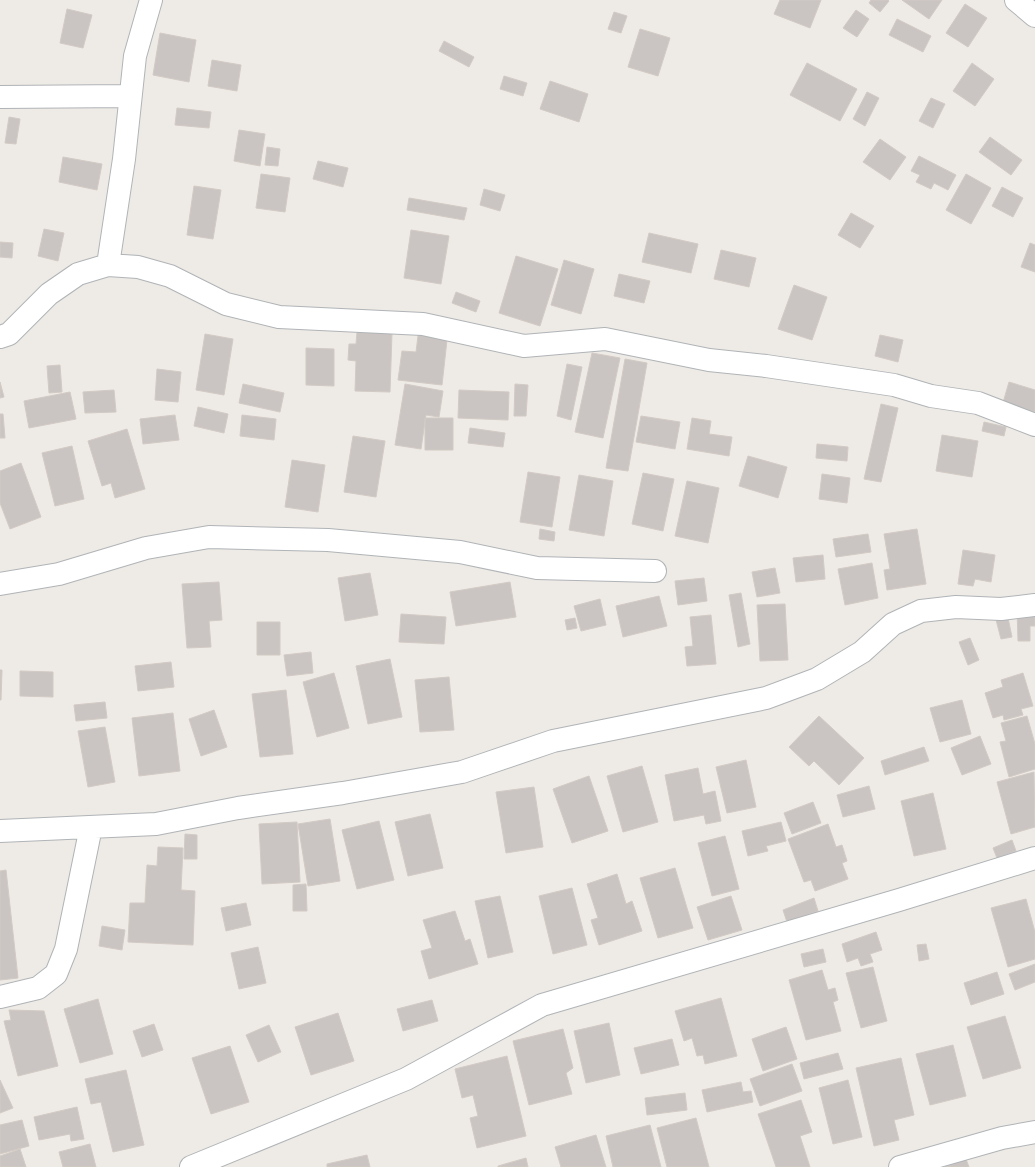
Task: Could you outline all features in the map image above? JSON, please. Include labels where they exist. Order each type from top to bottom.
[{"type":"street","points":[[108,265],[124,159],[129,96],[135,56],[151,0]]},
{"type":"street","points":[[1016,0],[1035,16]]},
{"type":"street","points":[[0,97],[129,96]]},
{"type":"street","points":[[0,337],[9,334],[49,294],[78,274],[108,265],[138,267],[170,276],[226,304],[279,317],[423,324],[524,346],[605,339],[708,360],[766,366],[894,386],[931,396],[978,403],[1035,425]]},
{"type":"street","points":[[0,584],[59,574],[146,548],[209,537],[328,540],[460,552],[537,568],[655,571]]},
{"type":"street","points":[[0,830],[156,824],[238,808],[343,793],[462,772],[554,741],[766,698],[817,678],[862,652],[893,624],[921,611],[956,607],[1001,610],[1035,606]]},
{"type":"street","points":[[0,997],[38,988],[56,974],[66,949],[91,827]]},
{"type":"street","points":[[191,1167],[406,1079],[542,1005],[1035,858]]},
{"type":"street","points":[[900,1167],[1002,1138],[1035,1132]]},
{"type":"building","points":[[780,0],[821,0],[810,28],[774,14]]},
{"type":"building","points":[[871,0],[889,1],[880,12],[869,3]]},
{"type":"building","points":[[902,0],[942,0],[929,19]]},
{"type":"building","points":[[965,4],[987,18],[968,47],[946,33]]},
{"type":"building","points":[[67,9],[92,15],[83,48],[60,43]]},
{"type":"building","points":[[856,10],[869,19],[857,37],[843,28]]},
{"type":"building","points":[[614,12],[627,16],[621,33],[608,29]]},
{"type":"building","points":[[897,19],[931,36],[923,52],[889,35]]},
{"type":"building","points":[[640,29],[670,38],[658,76],[628,67]]},
{"type":"building","points":[[160,33],[196,40],[189,82],[153,75]]},
{"type":"building","points":[[444,41],[474,57],[469,67],[439,51]]},
{"type":"building","points":[[212,60],[241,65],[237,91],[208,86]]},
{"type":"building","points":[[807,63],[857,89],[840,121],[790,95]]},
{"type":"building","points":[[972,63],[994,79],[975,106],[953,91]]},
{"type":"building","points":[[504,76],[527,83],[523,96],[500,89]]},
{"type":"building","points":[[550,81],[588,94],[579,122],[540,109]]},
{"type":"building","points":[[867,92],[879,98],[865,126],[853,119]]},
{"type":"building","points":[[931,98],[945,104],[933,128],[919,121]]},
{"type":"building","points":[[177,108],[211,112],[209,128],[175,125]]},
{"type":"building","points":[[9,117],[20,119],[16,144],[5,143]]},
{"type":"building","points":[[239,130],[265,134],[260,166],[234,161]]},
{"type":"building","points":[[990,137],[1022,160],[1011,175],[979,152]]},
{"type":"building","points":[[880,139],[906,157],[890,180],[863,162]]},
{"type":"building","points":[[267,147],[280,149],[278,166],[265,165]]},
{"type":"building","points":[[919,156],[956,175],[948,190],[934,183],[931,189],[916,182],[920,175],[911,171]]},
{"type":"building","points":[[63,157],[102,164],[97,190],[59,182]]},
{"type":"building","points":[[318,161],[348,168],[343,187],[313,179]]},
{"type":"building","points":[[261,174],[290,178],[285,212],[256,208]]},
{"type":"building","points":[[966,174],[991,188],[971,224],[946,210]]},
{"type":"building","points":[[194,186],[221,190],[213,239],[187,235]]},
{"type":"building","points":[[1002,187],[1023,198],[1013,217],[992,206]]},
{"type":"building","points":[[484,189],[505,195],[500,211],[480,205]]},
{"type":"building","points":[[409,198],[467,208],[464,220],[407,210]]},
{"type":"building","points":[[851,213],[874,226],[860,248],[838,235]]},
{"type":"building","points":[[44,229],[64,233],[58,261],[38,256]]},
{"type":"building","points":[[411,230],[449,236],[441,284],[404,278]]},
{"type":"building","points":[[649,233],[698,244],[691,273],[642,262]]},
{"type":"building","points":[[0,242],[13,243],[12,258],[0,257]]},
{"type":"building","points":[[1030,243],[1035,245],[1035,272],[1021,267]]},
{"type":"building","points":[[721,250],[756,258],[749,287],[714,279]]},
{"type":"building","points":[[516,256],[558,269],[540,326],[499,313]]},
{"type":"building","points":[[564,260],[594,269],[581,314],[551,305]]},
{"type":"building","points":[[619,274],[650,281],[644,303],[614,296]]},
{"type":"building","points":[[794,285],[827,297],[812,340],[778,329]]},
{"type":"building","points":[[456,292],[480,301],[476,312],[452,303]]},
{"type":"building","points":[[419,328],[448,331],[442,385],[398,380],[402,351],[416,352]]},
{"type":"building","points":[[357,332],[392,333],[390,392],[355,391],[356,361],[348,360],[349,344],[356,344]]},
{"type":"building","points":[[205,334],[233,339],[224,395],[196,390]]},
{"type":"building","points":[[880,335],[903,340],[898,362],[875,356]]},
{"type":"building","points":[[306,348],[334,349],[334,386],[306,385]]},
{"type":"building","points":[[592,353],[620,358],[603,438],[575,432]]},
{"type":"building","points":[[625,359],[647,363],[628,471],[606,468]]},
{"type":"building","points":[[567,364],[582,367],[571,420],[557,416]]},
{"type":"building","points":[[60,365],[62,392],[49,393],[47,366]]},
{"type":"building","points":[[157,369],[181,372],[178,402],[155,400]]},
{"type":"building","points":[[0,382],[4,397],[0,398]]},
{"type":"building","points":[[1009,382],[1035,390],[1035,415],[1002,406]]},
{"type":"building","points":[[243,384],[284,393],[280,412],[239,403]]},
{"type":"building","points":[[405,384],[443,391],[439,417],[426,415],[421,449],[395,445]]},
{"type":"building","points":[[515,384],[528,385],[526,416],[514,416]]},
{"type":"building","points":[[114,390],[116,412],[85,413],[83,392]]},
{"type":"building","points":[[459,390],[509,392],[508,420],[458,418]]},
{"type":"building","points":[[70,392],[76,419],[29,428],[24,401]]},
{"type":"building","points":[[881,404],[898,408],[881,482],[864,479]]},
{"type":"building","points":[[198,407],[228,414],[224,433],[194,426]]},
{"type":"building","points":[[0,414],[3,414],[5,438],[0,438]]},
{"type":"building","points":[[175,415],[179,440],[143,444],[140,419]]},
{"type":"building","points":[[242,415],[276,419],[274,440],[240,436]]},
{"type":"building","points":[[641,416],[680,422],[675,449],[636,442]]},
{"type":"building","points":[[425,418],[453,418],[453,450],[425,450]]},
{"type":"building","points":[[692,418],[711,421],[709,434],[732,437],[729,456],[687,449]]},
{"type":"building","points":[[984,422],[1006,427],[1004,436],[982,431]]},
{"type":"building","points":[[470,428],[505,433],[503,447],[468,443]]},
{"type":"building","points":[[127,429],[145,489],[115,498],[111,483],[102,486],[88,441]]},
{"type":"building","points":[[942,435],[978,441],[972,477],[936,471]]},
{"type":"building","points":[[353,436],[385,441],[376,497],[344,492]]},
{"type":"building","points":[[817,444],[848,447],[847,461],[816,458]]},
{"type":"building","points":[[72,446],[84,499],[55,506],[42,453]]},
{"type":"building","points":[[748,456],[787,467],[778,498],[739,486]]},
{"type":"building","points":[[292,460],[325,465],[318,512],[285,507]]},
{"type":"building","points":[[21,463],[41,517],[10,529],[0,503],[0,471]]},
{"type":"building","points":[[528,472],[560,477],[552,527],[520,522]]},
{"type":"building","points":[[643,473],[674,479],[663,531],[632,524]]},
{"type":"building","points":[[822,474],[850,478],[847,503],[819,499]]},
{"type":"building","points":[[579,475],[613,481],[604,536],[569,530]]},
{"type":"building","points":[[687,481],[719,488],[708,543],[675,536]]},
{"type":"building","points":[[540,529],[555,532],[554,541],[539,539]]},
{"type":"building","points":[[917,529],[926,584],[887,590],[884,570],[890,569],[884,534]]},
{"type":"building","points":[[868,534],[871,552],[836,557],[833,539]]},
{"type":"building","points":[[963,550],[995,555],[991,582],[975,579],[973,586],[958,584]]},
{"type":"building","points":[[823,555],[825,579],[796,582],[793,558]]},
{"type":"building","points":[[872,563],[878,598],[845,605],[838,569]]},
{"type":"building","points":[[775,568],[780,593],[757,597],[752,572]]},
{"type":"building","points":[[370,573],[378,615],[345,621],[338,578]]},
{"type":"building","points":[[704,578],[707,601],[678,605],[675,581]]},
{"type":"building","points":[[219,582],[222,620],[209,621],[211,647],[187,648],[182,584]]},
{"type":"building","points":[[510,582],[516,617],[456,626],[450,592]]},
{"type":"building","points":[[741,593],[750,644],[738,647],[729,595]]},
{"type":"building","points":[[659,596],[667,626],[623,637],[616,606]]},
{"type":"building","points":[[600,599],[606,625],[581,631],[574,606]]},
{"type":"building","points":[[785,604],[788,660],[760,661],[757,605]]},
{"type":"building","points":[[1017,610],[1035,610],[1035,626],[1030,626],[1030,641],[1018,641]]},
{"type":"building","points":[[1007,613],[1012,637],[1001,639],[995,616]]},
{"type":"building","points":[[401,614],[446,617],[444,644],[399,642]]},
{"type":"building","points":[[711,615],[716,664],[687,666],[685,647],[693,646],[690,617]]},
{"type":"building","points":[[575,618],[577,628],[567,630],[565,620]]},
{"type":"building","points":[[257,622],[280,622],[280,655],[257,655]]},
{"type":"building","points":[[970,638],[979,660],[968,665],[959,642]]},
{"type":"building","points":[[311,652],[313,673],[287,676],[284,655]]},
{"type":"building","points":[[390,659],[402,717],[368,724],[356,666]]},
{"type":"building","points":[[171,662],[174,687],[138,691],[135,666]]},
{"type":"building","points":[[0,670],[2,670],[1,700],[0,700]]},
{"type":"building","points":[[20,671],[53,672],[53,697],[20,696]]},
{"type":"building","points":[[334,673],[349,728],[317,737],[303,682]]},
{"type":"building","points":[[1023,673],[1033,706],[1021,709],[1023,715],[1004,720],[1003,715],[993,718],[985,693],[1003,687],[1001,680]]},
{"type":"building","points":[[449,677],[454,730],[420,732],[415,680]]},
{"type":"building","points":[[286,690],[293,754],[260,757],[252,694]]},
{"type":"building","points":[[962,700],[971,734],[940,742],[930,708]]},
{"type":"building","points":[[105,702],[107,718],[76,721],[74,705]]},
{"type":"building","points":[[214,710],[227,747],[201,756],[189,719]]},
{"type":"building","points":[[173,713],[180,771],[139,776],[132,718]]},
{"type":"building","points":[[819,716],[864,758],[839,785],[814,761],[809,766],[789,747]]},
{"type":"building","points":[[1027,716],[1035,744],[1035,769],[1009,777],[1000,742],[1006,741],[1001,723]]},
{"type":"building","points":[[105,727],[115,782],[88,787],[78,731]]},
{"type":"building","points":[[980,736],[991,764],[962,775],[951,748]]},
{"type":"building","points":[[924,747],[929,761],[885,775],[881,761]]},
{"type":"building","points":[[746,760],[756,807],[727,813],[716,767]]},
{"type":"building","points":[[642,766],[658,822],[623,832],[607,776]]},
{"type":"building","points":[[698,768],[703,794],[715,791],[721,821],[706,824],[704,815],[674,821],[665,775]]},
{"type":"building","points":[[1034,772],[1035,827],[1011,834],[997,782]]},
{"type":"building","points":[[589,776],[608,831],[572,843],[553,789]]},
{"type":"building","points":[[869,786],[875,809],[843,817],[837,795]]},
{"type":"building","points":[[534,787],[543,847],[506,853],[496,792]]},
{"type":"building","points":[[933,793],[946,849],[914,856],[901,801]]},
{"type":"building","points":[[813,802],[821,823],[792,834],[784,813]]},
{"type":"building","points":[[430,814],[443,868],[408,876],[395,822]]},
{"type":"building","points":[[330,819],[340,881],[308,886],[298,824]]},
{"type":"building","points":[[379,821],[394,880],[357,889],[342,830]]},
{"type":"building","points":[[297,822],[300,882],[262,884],[259,824]]},
{"type":"building","points":[[781,822],[786,841],[766,846],[768,851],[748,856],[742,831]]},
{"type":"building","points":[[828,824],[836,847],[842,845],[847,861],[842,863],[848,879],[815,891],[811,880],[804,882],[788,839]]},
{"type":"building","points":[[185,834],[197,835],[197,859],[184,859]]},
{"type":"building","points":[[725,836],[739,889],[712,896],[698,843]]},
{"type":"building","points":[[1012,840],[1016,851],[997,858],[993,848]]},
{"type":"building","points":[[158,847],[183,848],[181,890],[195,891],[193,945],[128,942],[130,903],[145,903],[147,865],[157,866]]},
{"type":"building","points":[[675,868],[693,928],[658,938],[640,878]]},
{"type":"building","points":[[6,870],[18,978],[0,980],[0,871]]},
{"type":"building","points":[[617,874],[626,904],[632,901],[642,931],[599,945],[591,920],[598,918],[587,884]]},
{"type":"building","points":[[306,884],[307,911],[293,911],[293,885]]},
{"type":"building","points":[[572,888],[587,945],[553,954],[539,896]]},
{"type":"building","points":[[500,896],[513,952],[488,958],[475,901]]},
{"type":"building","points":[[731,896],[742,930],[708,940],[697,907]]},
{"type":"building","points":[[814,898],[818,911],[787,922],[783,910]]},
{"type":"building","points":[[1026,899],[1035,932],[1035,959],[1008,967],[991,908]]},
{"type":"building","points":[[246,903],[251,925],[226,931],[221,908]]},
{"type":"building","points":[[455,911],[465,941],[470,939],[478,964],[429,979],[421,951],[432,948],[423,920]]},
{"type":"building","points":[[102,926],[125,930],[122,950],[99,946]]},
{"type":"building","points":[[876,932],[882,950],[870,954],[873,962],[861,966],[858,958],[847,962],[842,944]]},
{"type":"building","points":[[926,944],[929,959],[919,961],[917,945]]},
{"type":"building","points":[[258,947],[266,983],[239,989],[231,953]]},
{"type":"building","points":[[823,949],[826,962],[804,967],[801,954]]},
{"type":"building","points":[[1035,964],[1035,982],[1015,990],[1009,974]]},
{"type":"building","points":[[873,967],[887,1021],[861,1028],[846,973]]},
{"type":"building","points":[[822,970],[828,990],[835,988],[838,1000],[833,1002],[841,1031],[806,1040],[789,980]]},
{"type":"building","points":[[997,972],[1004,994],[971,1005],[964,983]]},
{"type":"building","points":[[721,998],[737,1056],[705,1064],[703,1055],[697,1056],[692,1038],[684,1041],[675,1011]]},
{"type":"building","points":[[98,999],[113,1054],[80,1063],[64,1009]]},
{"type":"building","points":[[432,1000],[438,1021],[403,1031],[397,1009]]},
{"type":"building","points":[[9,1010],[44,1011],[58,1066],[18,1076],[4,1021],[11,1020]]},
{"type":"building","points":[[338,1013],[354,1061],[311,1075],[295,1027]]},
{"type":"building","points":[[1005,1016],[1021,1068],[983,1079],[967,1027]]},
{"type":"building","points":[[609,1023],[620,1075],[586,1083],[574,1031]]},
{"type":"building","points":[[154,1024],[163,1050],[142,1057],[133,1031]]},
{"type":"building","points":[[269,1025],[281,1052],[258,1062],[246,1035]]},
{"type":"building","points":[[786,1027],[797,1059],[763,1071],[752,1039]]},
{"type":"building","points":[[563,1029],[573,1068],[566,1073],[572,1094],[529,1105],[513,1041]]},
{"type":"building","points":[[672,1039],[679,1065],[641,1074],[634,1048]]},
{"type":"building","points":[[953,1045],[966,1096],[930,1105],[916,1054]]},
{"type":"building","points":[[230,1046],[249,1102],[211,1114],[192,1058]]},
{"type":"building","points":[[838,1053],[843,1069],[804,1079],[800,1063]]},
{"type":"building","points":[[507,1056],[526,1136],[477,1148],[470,1118],[478,1116],[473,1095],[462,1098],[455,1069]]},
{"type":"building","points":[[901,1058],[914,1115],[894,1120],[899,1140],[874,1146],[856,1068]]},
{"type":"building","points":[[792,1064],[802,1091],[760,1106],[750,1079]]},
{"type":"building","points":[[126,1070],[144,1145],[113,1152],[101,1102],[91,1104],[85,1079]]},
{"type":"building","points":[[0,1080],[13,1108],[0,1113]]},
{"type":"building","points":[[848,1080],[862,1137],[833,1144],[819,1088]]},
{"type":"building","points":[[741,1082],[743,1092],[751,1091],[753,1102],[707,1112],[702,1090]]},
{"type":"building","points":[[685,1093],[687,1110],[647,1115],[645,1098]]},
{"type":"building","points":[[801,1100],[812,1132],[800,1136],[810,1167],[776,1167],[758,1114]]},
{"type":"building","points":[[77,1107],[84,1139],[71,1141],[70,1134],[39,1140],[34,1117]]},
{"type":"building","points":[[696,1118],[709,1167],[667,1167],[657,1128]]},
{"type":"building","points":[[22,1120],[29,1146],[0,1154],[0,1125]]},
{"type":"building","points":[[650,1125],[661,1167],[613,1167],[606,1136]]},
{"type":"building","points":[[596,1135],[606,1167],[561,1167],[555,1147]]},
{"type":"building","points":[[90,1144],[96,1167],[63,1167],[59,1152]]},
{"type":"building","points":[[20,1149],[26,1167],[0,1167],[0,1156]]},
{"type":"building","points":[[367,1155],[370,1167],[327,1167],[327,1164]]},
{"type":"building","points":[[526,1158],[528,1167],[498,1167],[498,1166]]},
{"type":"building","points":[[966,1159],[969,1167],[945,1167]]}]
